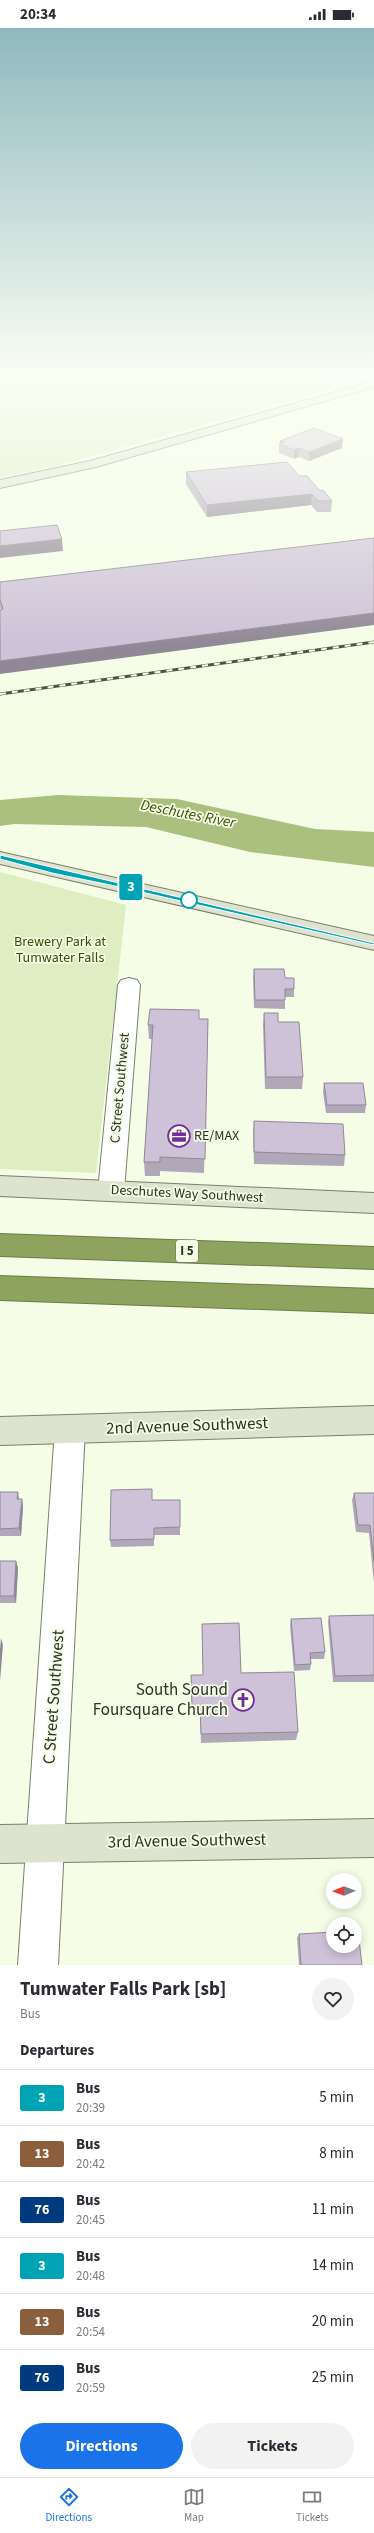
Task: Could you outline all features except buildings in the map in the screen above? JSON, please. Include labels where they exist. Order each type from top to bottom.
[{"type":"highway","name":"I 5","points":[[0,1245],[374,1258]]},
{"type":"highway","points":[[0,1288],[374,1301]]},
{"type":"highway","points":[[0,1302],[117,1305],[201,1295]]},
{"type":"main road","points":[[0,484],[86,465]]},
{"type":"main road","points":[[0,858],[374,943]]},
{"type":"main road","name":"Deschutes Way Southwest","points":[[0,1186],[374,1203]]},
{"type":"main road","name":"2nd Avenue Southwest","points":[[0,1431],[374,1420]]},
{"type":"main road","name":"3rd Avenue Southwest","points":[[0,1844],[374,1838]]},
{"type":"street","name":"C Street Southwest","points":[[111,1191],[129,984]]},
{"type":"street","name":"C Street Southwest","points":[[38,1965],[70,1429]]},
{"type":"green space","points":[[0,465],[59,465],[57,466],[0,477]]},
{"type":"green space","name":"Brewery Park at Tumwater Falls","points":[[0,872],[126,905],[96,1173],[0,1169]]},
{"type":"water","name":"Deschutes River","points":[[58,795],[177,799],[315,829],[374,832],[374,867],[250,852],[146,827],[14,824],[0,826],[0,800]]},
{"type":"railway","points":[[0,694],[374,642]]},
{"type":"bus line","name":"3","points":[[0,858],[374,943]]},
{"type":"place","name":"RE/MAX","points":[[179,1136]]},
{"type":"place","name":"South Sound Foursquare Church","points":[[243,1700]]}]
